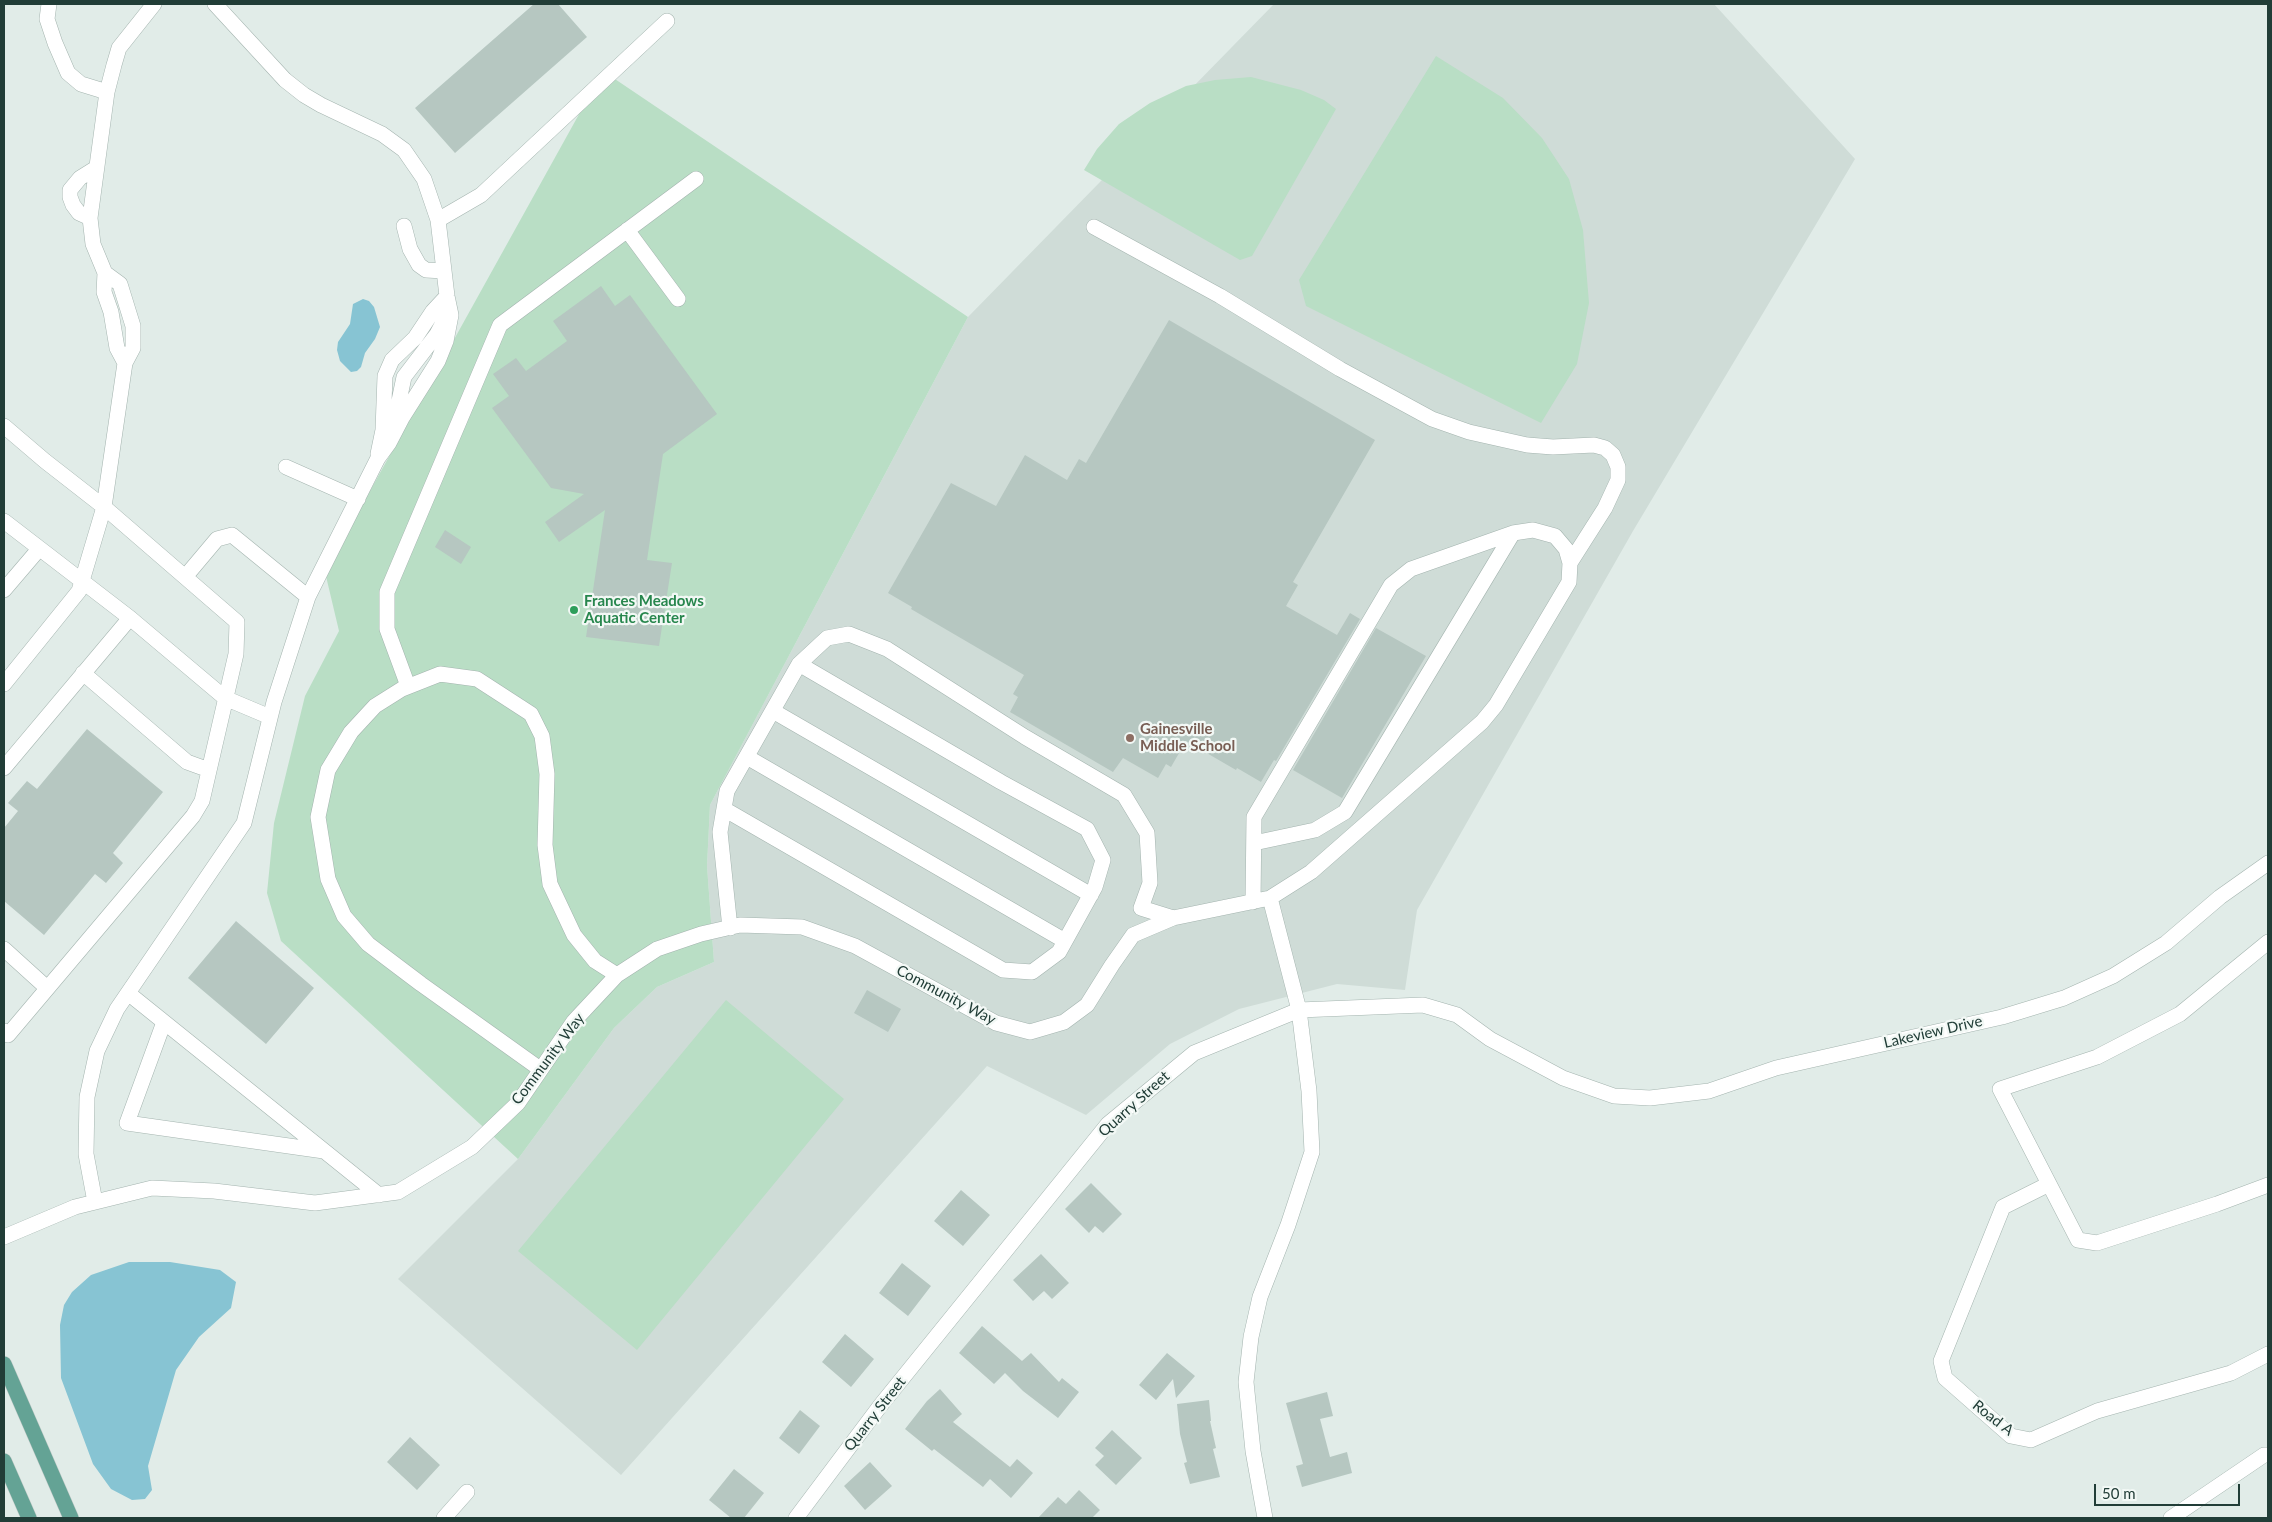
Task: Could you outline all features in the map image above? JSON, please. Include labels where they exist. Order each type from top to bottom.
[{"type":"main road","points":[[4,1364],[71,1518]]},
{"type":"main road","points":[[4,1461],[29,1518]]},
{"type":"street","points":[[49,4],[47,19],[68,72],[81,84],[107,92]]},
{"type":"street","points":[[4,684],[79,591],[104,507],[125,363],[134,348],[133,326],[120,284],[105,273],[93,244],[90,218],[107,92],[120,48],[154,4]]},
{"type":"street","points":[[95,1202],[86,1154],[87,1097],[97,1051],[117,1009],[244,823],[270,717],[308,597],[378,458],[438,361],[446,340],[451,315],[446,296],[438,220],[424,179],[404,150],[382,134],[304,95],[285,80],[215,4]]},
{"type":"street","points":[[438,220],[481,195],[667,21]]},
{"type":"street","points":[[90,218],[79,213],[73,205],[70,190],[80,178],[96,168]]},
{"type":"street","points":[[408,686],[387,629],[386,592],[500,325],[696,179]]},
{"type":"street","points":[[404,226],[410,249],[418,265],[426,270],[444,271]]},
{"type":"street","points":[[1094,227],[1220,296],[1340,369],[1432,419],[1469,432],[1527,445],[1553,447],[1594,446],[1605,448],[1613,455],[1618,467],[1618,480],[1605,508],[1570,563]]},
{"type":"street","points":[[627,230],[678,299]]},
{"type":"street","points":[[378,458],[383,430],[385,376],[388,368],[392,360],[415,338],[433,311],[446,296]]},
{"type":"street","points":[[4,426],[104,507],[237,622],[236,654],[202,801],[193,816],[8,1034],[4,1031]]},
{"type":"street","points":[[286,467],[358,499]]},
{"type":"street","points":[[4,521],[130,618],[225,698],[270,717]]},
{"type":"street","points":[[1253,902],[1254,817],[1391,585],[1411,569],[1513,532],[1533,530],[1556,536],[1566,549],[1570,563]]},
{"type":"street","points":[[1254,843],[1315,830],[1345,812],[1513,532]]},
{"type":"street","points":[[185,576],[217,539],[232,535],[308,597]]},
{"type":"street","points":[[4,590],[39,549]]},
{"type":"street","name":"Community Way","points":[[4,1237],[75,1208],[152,1188],[214,1191],[316,1203],[398,1192],[472,1147],[518,1103],[574,1021],[617,975],[657,950],[701,934],[740,925],[802,927],[854,946],[996,1023],[1030,1032],[1064,1022],[1087,1005],[1112,964],[1133,935],[1174,918],[1270,898],[1311,872],[1482,722],[1496,705],[1569,582],[1570,563]]},
{"type":"street","points":[[4,768],[130,618]]},
{"type":"street","points":[[730,928],[720,832],[727,791],[799,664],[828,638],[849,634],[887,649],[1025,737],[1124,795],[1147,834],[1150,883],[1141,908],[1174,918]]},
{"type":"street","points":[[724,809],[1003,970],[1032,972],[1058,952],[1091,895],[1103,860],[1087,829],[1001,782],[799,664]]},
{"type":"street","points":[[83,674],[187,762],[209,770]]},
{"type":"street","points":[[540,1069],[368,944],[344,916],[328,879],[318,817],[328,770],[351,732],[375,706],[408,686],[440,674],[477,679],[532,714],[542,736],[547,774],[545,845],[550,884],[574,934],[595,961],[617,975]]},
{"type":"street","points":[[772,711],[1091,895]]},
{"type":"street","points":[[746,757],[1065,941]]},
{"type":"street","name":"Lakeview Drive","points":[[1563,1078],[1614,1096],[1650,1098],[1708,1091],[1776,1068],[2002,1017],[2055,1001],[2113,976],[2166,943],[2220,897],[2268,863]]},
{"type":"street","points":[[1265,1518],[1253,1451],[1246,1382],[1251,1337],[1260,1297],[1288,1225],[1312,1152],[1309,1092],[1299,1010],[1270,898]]},
{"type":"street","points":[[2268,942],[2180,1014],[2097,1056],[2000,1089],[2078,1240],[2097,1243],[2217,1204],[2268,1185]]},
{"type":"street","points":[[4,949],[47,988]]},
{"type":"street","points":[[128,993],[380,1195]]},
{"type":"street","name":"Quarry Street","points":[[796,1518],[880,1406],[1108,1124],[1194,1053],[1299,1010],[1423,1005],[1457,1015],[1490,1039],[1563,1078]]},
{"type":"street","points":[[164,1022],[127,1123],[325,1151]]},
{"type":"street","name":"Road A","points":[[2049,1184],[2003,1207],[1941,1361],[1945,1378],[2011,1436],[2031,1440],[2097,1411],[2231,1373],[2268,1354]]},
{"type":"street","points":[[2171,1518],[2264,1455],[2268,1455]]},
{"type":"street","points":[[444,1518],[467,1492]]},
{"type":"shaded area","name":"Gainesville Middle School","points":[[1274,4],[1714,4],[1855,159],[1633,531],[1417,910],[1405,990],[1337,984],[1239,1009],[1170,1044],[1086,1115],[987,1066],[621,1475],[398,1279],[518,1159],[614,1028],[657,987],[714,962],[707,866],[710,805],[968,317]]},
{"type":"green space","points":[[1436,56],[1503,98],[1542,138],[1569,179],[1583,230],[1589,303],[1577,364],[1541,423],[1306,306],[1299,280]]},
{"type":"green space","name":"Frances Meadows Aquatic Center","points":[[603,71],[968,317],[710,805],[707,866],[714,962],[657,987],[614,1028],[518,1159],[281,941],[267,893],[274,823],[305,696],[339,631],[325,572]]},
{"type":"green space","points":[[1251,77],[1301,90],[1324,100],[1336,109],[1252,256],[1240,260],[1084,170],[1097,149],[1119,124],[1150,103],[1186,86],[1215,80]]},
{"type":"green space","points":[[726,1000],[844,1099],[637,1350],[518,1251]]},
{"type":"water","points":[[363,299],[369,301],[374,307],[380,327],[375,339],[365,353],[361,367],[357,371],[351,372],[340,361],[337,350],[338,342],[350,324],[353,304]]},
{"type":"water","points":[[129,1262],[170,1262],[220,1270],[236,1282],[231,1308],[199,1337],[176,1370],[148,1466],[152,1490],[145,1499],[132,1500],[111,1489],[93,1464],[61,1378],[60,1325],[64,1305],[72,1292],[91,1275]]},
{"type":"building","points":[[534,4],[558,4],[587,37],[455,153],[415,108]]},
{"type":"building","name":"Frances Meadows Aquatic Center","points":[[601,286],[615,306],[630,295],[717,414],[663,454],[647,560],[672,563],[659,646],[586,637],[605,510],[559,542],[545,522],[584,494],[551,488],[492,408],[509,396],[493,374],[516,358],[526,371],[567,341],[553,321]]},
{"type":"building","name":"Gainesville Middle School","points":[[1169,320],[1375,440],[1293,582],[1298,585],[1286,606],[1337,635],[1350,613],[1360,619],[1276,761],[1274,760],[1261,782],[1186,741],[1171,767],[1166,764],[1158,778],[1123,758],[1113,772],[1010,712],[1018,697],[1013,694],[1024,675],[911,609],[912,607],[888,593],[951,483],[996,506],[1025,455],[1067,480],[1079,459],[1086,463]]},
{"type":"building","points":[[445,530],[471,547],[461,564],[435,547]]},
{"type":"building","points":[[1376,628],[1426,656],[1342,798],[1293,770]]},
{"type":"building","points":[[87,729],[163,792],[113,853],[123,863],[106,883],[95,874],[44,935],[4,901],[4,828],[18,811],[8,803],[27,781],[37,789]]},
{"type":"building","points":[[236,921],[314,988],[266,1044],[188,978]]},
{"type":"building","points":[[867,990],[901,1009],[888,1032],[854,1013]]},
{"type":"building","points":[[1091,1183],[1122,1214],[1103,1233],[1095,1226],[1089,1233],[1065,1209]]},
{"type":"building","points":[[961,1190],[990,1215],[963,1246],[934,1221]]},
{"type":"building","points":[[1041,1254],[1069,1283],[1052,1299],[1044,1291],[1033,1301],[1013,1280]]},
{"type":"building","points":[[902,1263],[931,1286],[908,1316],[879,1293]]},
{"type":"building","points":[[982,1326],[1022,1361],[1031,1353],[1059,1382],[1062,1378],[1079,1392],[1058,1418],[1023,1391],[1005,1373],[994,1384],[959,1353]]},
{"type":"building","points":[[845,1334],[874,1359],[851,1387],[822,1362]]},
{"type":"building","points":[[1167,1353],[1195,1376],[1176,1398],[1173,1379],[1156,1400],[1139,1385]]},
{"type":"building","points":[[940,1389],[962,1414],[953,1422],[1010,1467],[1017,1459],[1033,1473],[1011,1498],[990,1479],[983,1487],[934,1449],[932,1451],[905,1429],[927,1401]]},
{"type":"building","points":[[1327,1392],[1333,1416],[1320,1419],[1330,1457],[1347,1452],[1352,1473],[1302,1487],[1296,1466],[1303,1464],[1286,1403]]},
{"type":"building","points":[[1209,1400],[1210,1421],[1216,1448],[1213,1449],[1220,1477],[1190,1484],[1184,1463],[1187,1462],[1180,1434],[1177,1404]]},
{"type":"building","points":[[800,1410],[820,1426],[799,1454],[779,1438]]},
{"type":"building","points":[[1112,1430],[1142,1458],[1116,1485],[1095,1465],[1104,1456],[1095,1448]]},
{"type":"building","points":[[410,1437],[440,1465],[417,1490],[387,1462]]},
{"type":"building","points":[[870,1462],[892,1486],[865,1510],[844,1486]]},
{"type":"building","points":[[734,1469],[764,1493],[744,1518],[731,1518],[709,1500]]},
{"type":"building","points":[[1079,1490],[1100,1510],[1092,1518],[1038,1518],[1058,1497],[1066,1504]]},
{"type":"place","name":"Frances Meadows Aquatic Center","points":[[574,610]]},
{"type":"place","name":"Gainesville Middle School","points":[[1130,738]]}]
